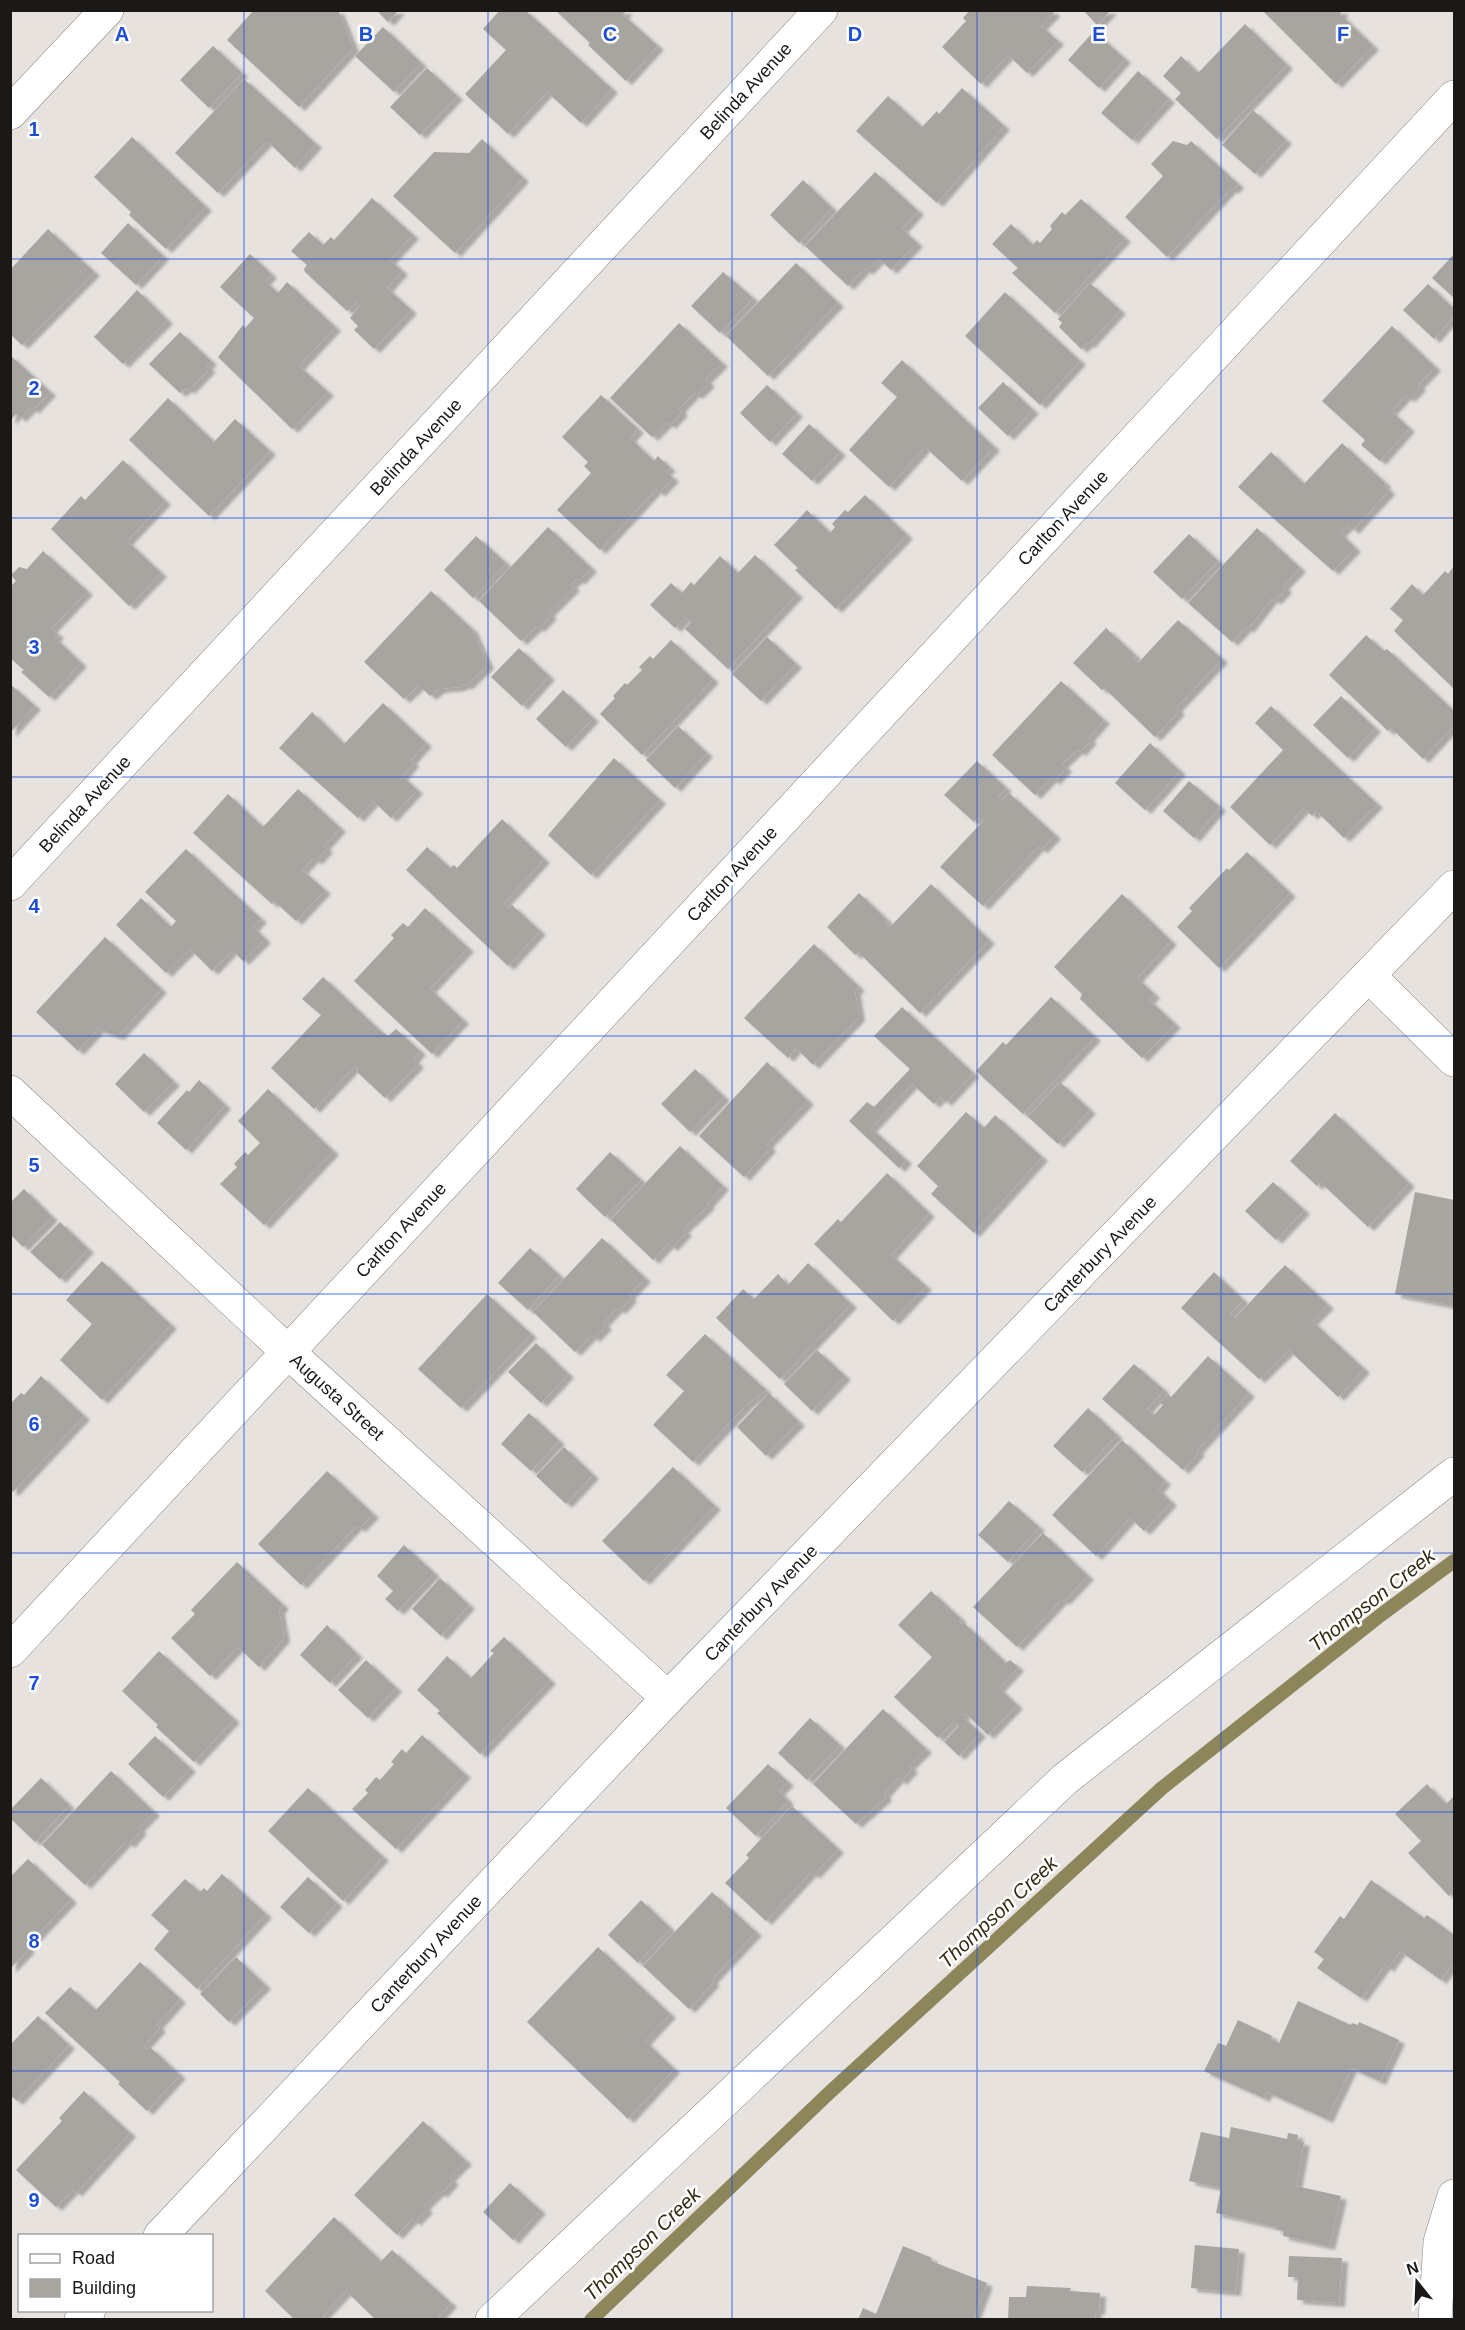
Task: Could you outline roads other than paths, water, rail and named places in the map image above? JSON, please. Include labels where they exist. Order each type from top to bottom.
[{"type":"street","points":[[10,113],[106,10]]},
{"type":"street","name":"Belinda Avenue","points":[[10,884],[821,10]]},
{"type":"street","name":"Carlton Avenue","points":[[10,1652],[1455,97]]},
{"type":"street","name":"Canterbury Avenue","points":[[161,2234],[668,1698],[1455,887]]},
{"type":"street","points":[[1370,976],[1455,1060]]},
{"type":"street","name":"Augusta Street","points":[[10,1092],[288,1352],[668,1698]]},
{"type":"street","points":[[492,2319],[1065,1779],[1455,1474]]},
{"type":"street","points":[[1435,2319],[1440,2242],[1455,2196]]},
{"type":"waterway","name":"Thompson Creek","points":[[591,2320],[829,2093],[1162,1788],[1382,1614],[1454,1561]]}]
